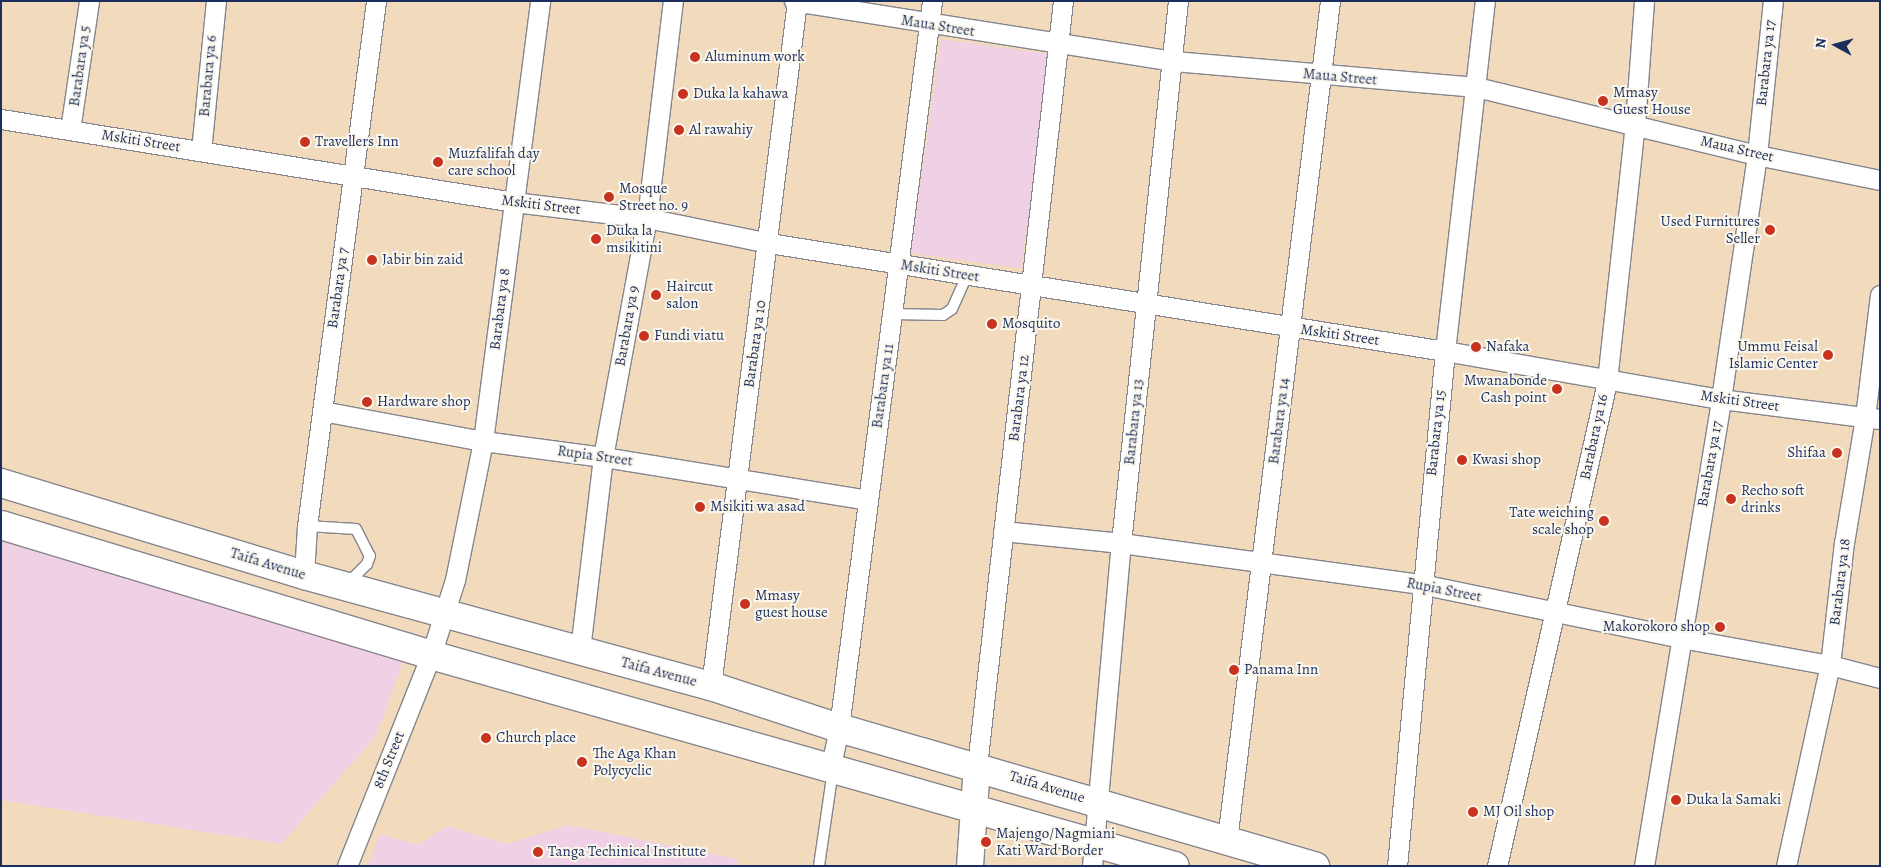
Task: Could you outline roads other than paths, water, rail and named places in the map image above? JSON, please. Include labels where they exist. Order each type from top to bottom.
[{"type":"main road","name":"Taifa Avenue","points":[[1,483],[304,574],[711,686],[839,728],[977,766],[1315,866]]},
{"type":"main road","points":[[36,536],[46,497]]},
{"type":"main road","points":[[1,525],[431,655],[973,811],[1094,855],[1175,866]]},
{"type":"street","name":"Barabara ya 5","points":[[70,130],[89,1]]},
{"type":"street","name":"Barabara ya 6","points":[[201,151],[216,1]]},
{"type":"street","name":"Barabara ya 7","points":[[304,574],[307,526],[376,1]]},
{"type":"street","name":"Barabara ya 8","points":[[446,614],[483,441],[540,1]]},
{"type":"street","name":"Barabara ya 9","points":[[580,650],[604,457],[647,218],[673,1]]},
{"type":"street","name":"Maua Street","points":[[796,1],[1060,46],[1174,62],[1321,76],[1476,87],[1756,154],[1880,180]]},
{"type":"street","name":"Barabara ya 10","points":[[711,686],[735,479],[769,243],[796,1]]},
{"type":"street","name":"Barabara ya 11","points":[[831,769],[839,728],[932,1]]},
{"type":"street","name":"Barabara ya 12","points":[[977,766],[1060,46],[1063,1]]},
{"type":"street","name":"Barabara ya 13","points":[[1094,855],[1121,543],[1174,62],[1178,1]]},
{"type":"street","name":"Barabara ya 14","points":[[1228,840],[1330,1]]},
{"type":"street","name":"Barabara ya 15","points":[[1397,866],[1421,584],[1445,351],[1485,1]]},
{"type":"street","name":"Barabara ya 16","points":[[1497,866],[1607,381],[1635,124],[1644,1]]},
{"type":"street","name":"Barabara ya 17","points":[[1644,866],[1721,399],[1756,154],[1773,1]]},
{"type":"street","name":"Mskiti Street","points":[[1,119],[514,202],[647,218],[769,243],[1290,328],[1445,351],[1607,381],[1721,399],[1873,418]]},
{"type":"street","name":"Barabara ya 18","points":[[1786,866],[1830,665],[1844,543],[1873,418],[1880,295]]},
{"type":"street","name":"Rupia Street","points":[[322,411],[483,441],[604,457],[868,500]]},
{"type":"street","name":"Rupia Street","points":[[1003,532],[1121,543],[1421,584],[1681,638],[1830,665],[1880,678]]},
{"type":"street","name":"8th Street","points":[[347,866],[446,614]]},
{"type":"street","points":[[970,866],[977,766]]},
{"type":"lane","points":[[893,314],[943,315],[952,309],[967,276]]},
{"type":"lane","points":[[307,526],[356,529],[370,556],[367,564],[345,585]]},
{"type":"lane","points":[[819,866],[831,769]]},
{"type":"place","name":"Aluminum work","points":[[695,57]]},
{"type":"place","name":"Duka la kahawa","points":[[683,94]]},
{"type":"place","name":"Mmasy Guest House","points":[[1603,101]]},
{"type":"place","name":"Al rawahiy","points":[[679,130]]},
{"type":"place","name":"Travellers Inn","points":[[305,142]]},
{"type":"place","name":"Muzfalifah day care school","points":[[438,162]]},
{"type":"place","name":"Mosque Street no. 9","points":[[609,197]]},
{"type":"place","name":"Used Furnitures Seller","points":[[1770,230]]},
{"type":"place","name":"Duka la msikitini","points":[[596,239]]},
{"type":"place","name":"Jabir bin zaid","points":[[372,260]]},
{"type":"place","name":"Haircut salon","points":[[656,295]]},
{"type":"place","name":"Mosquito","points":[[992,324]]},
{"type":"place","name":"Fundi viatu","points":[[644,336]]},
{"type":"place","name":"Nafaka","points":[[1476,347]]},
{"type":"place","name":"Ummu Feisal Islamic Center","points":[[1828,355]]},
{"type":"place","name":"Mwanabonde Cash point","points":[[1557,389]]},
{"type":"place","name":"Hardware shop","points":[[367,402]]},
{"type":"place","name":"Shifaa","points":[[1837,453]]},
{"type":"place","name":"Kwasi shop","points":[[1462,460]]},
{"type":"place","name":"Recho soft drinks","points":[[1731,499]]},
{"type":"place","name":"Msikiti wa asad","points":[[700,507]]},
{"type":"place","name":"Tate weiching scale shop","points":[[1604,521]]},
{"type":"place","name":"Mmasy guest house","points":[[745,604]]},
{"type":"place","name":"Makorokoro shop","points":[[1720,627]]},
{"type":"place","name":"Panama Inn","points":[[1234,670]]},
{"type":"place","name":"Church place","points":[[486,738]]},
{"type":"place","name":"The Aga Khan Polycyclic","points":[[582,762]]},
{"type":"place","name":"Duka la Samaki","points":[[1676,800]]},
{"type":"place","name":"MJ Oil shop","points":[[1473,812]]},
{"type":"place","name":"Majengo/Nagmiani Kati Ward Border","points":[[986,842]]},
{"type":"place","name":"Tanga Techinical Institute","points":[[538,852]]}]
